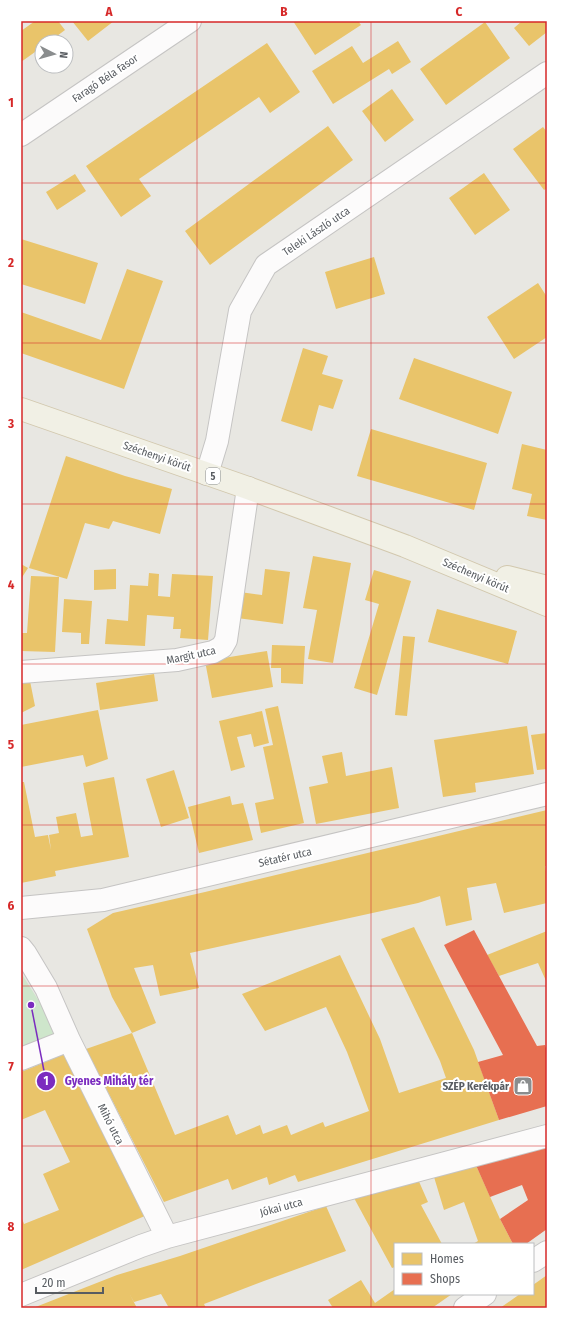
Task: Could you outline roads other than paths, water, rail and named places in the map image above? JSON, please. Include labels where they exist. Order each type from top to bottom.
[{"type":"main road","name":"Széchenyi körút","points":[[21,409],[248,488],[405,546],[547,605]]},
{"type":"main road","name":"Széchenyi körút","points":[[405,546],[547,587]]},
{"type":"street","name":"Faragó Béla fasor","points":[[21,135],[190,21]]},
{"type":"street","name":"Teleki László utca","points":[[207,474],[217,441],[240,311],[266,265],[547,73]]},
{"type":"street","name":"Margit utca","points":[[21,672],[177,660],[213,652],[222,647],[226,640],[248,488]]},
{"type":"street","name":"Sétatér utca","points":[[21,908],[104,900],[547,794]]},
{"type":"street","name":"Mihó utca","points":[[21,948],[46,988],[69,1040],[167,1237]]},
{"type":"street","points":[[21,1059],[69,1040]]},
{"type":"street","name":"Jókai utca","points":[[21,1295],[167,1237],[547,1136]]},
{"type":"street","points":[[534,1260],[547,1252]]},
{"type":"street","points":[[464,1308],[484,1295]]},
{"type":"place","name":"Gyenes Mihály tér","points":[[31,1005]]},
{"type":"place","name":"SZÉP Kerékpár","points":[[523,1086]]}]
